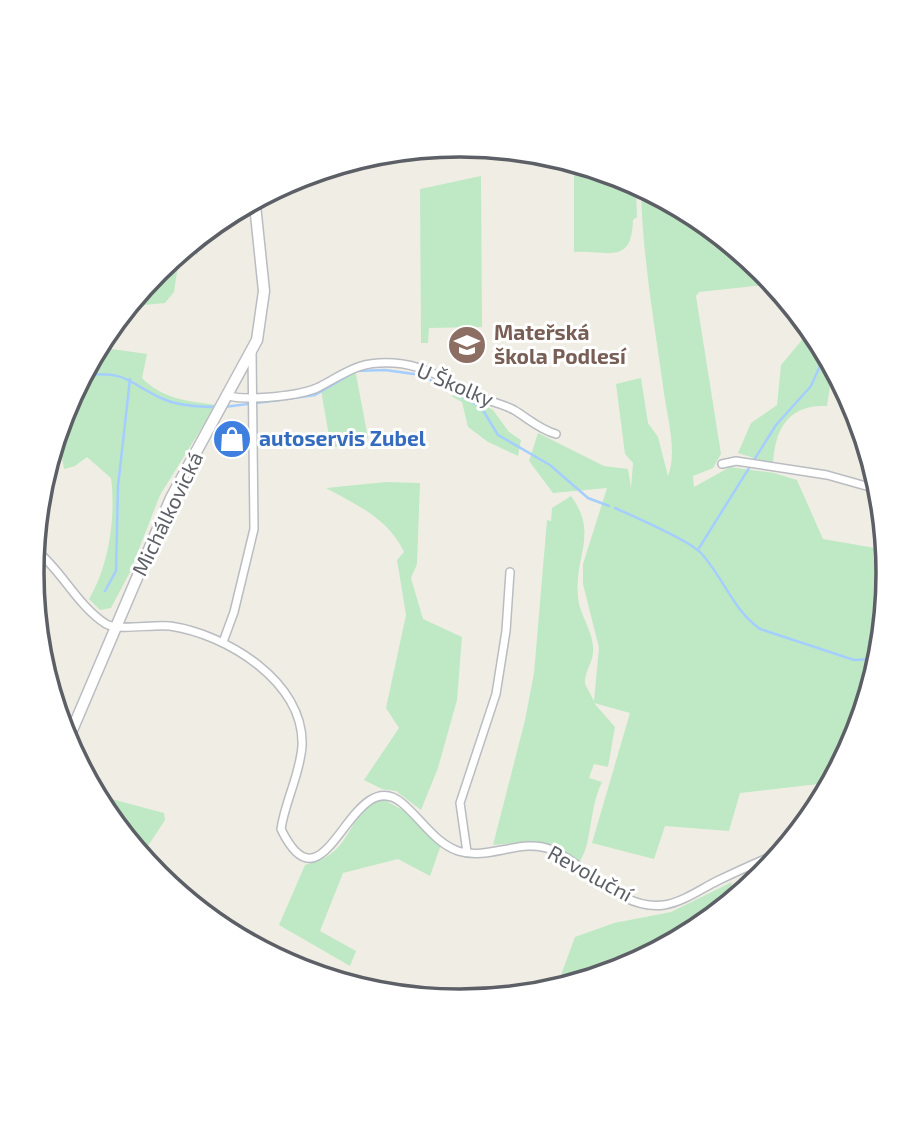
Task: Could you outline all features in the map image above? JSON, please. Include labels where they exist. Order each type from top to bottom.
[{"type":"street","name":"Michálkovická","points":[[73,727],[171,499],[252,351],[262,316],[264,291],[257,211]]},
{"type":"street","points":[[223,642],[234,612],[254,529],[255,396],[252,351]]},
{"type":"street","name":"U Školky","points":[[229,396],[283,395],[317,388],[352,367],[370,363],[398,363],[425,369],[513,410],[539,429],[556,434]]},
{"type":"street","points":[[722,464],[736,461],[827,475],[868,487]]},
{"type":"street","points":[[45,560],[85,606],[107,625],[171,626],[223,642],[265,672],[290,697],[300,721],[302,746],[281,829],[295,851],[306,857],[324,852],[339,839],[359,807],[373,797],[387,795],[395,797],[448,845],[467,852],[460,803],[496,694],[506,631],[510,572]]},
{"type":"street","name":"Revoluční","points":[[467,852],[482,853],[533,845],[553,850],[614,891],[643,904],[662,905],[762,861]]},
{"type":"green space","points":[[574,173],[636,196],[637,217],[633,220],[632,234],[623,250],[607,253],[574,252]]},
{"type":"green space","points":[[481,176],[482,327],[429,328],[428,343],[421,343],[420,189]]},
{"type":"green space","points":[[642,198],[714,243],[761,285],[699,292],[696,296],[721,454],[713,468],[693,476],[694,487],[730,467],[774,473],[797,480],[823,539],[876,548],[874,628],[863,681],[846,733],[820,784],[740,793],[729,831],[665,826],[654,859],[592,843],[630,713],[594,703],[615,727],[608,767],[594,764],[589,778],[602,782],[587,845],[580,861],[553,846],[535,841],[493,845],[525,720],[534,673],[547,520],[551,521],[552,508],[571,496],[583,522],[578,596],[593,645],[585,684],[594,701],[599,648],[583,584],[583,564],[607,488],[553,493],[529,461],[538,433],[604,466],[628,469],[631,488],[633,463],[625,454],[616,384],[641,378],[648,423],[658,437],[668,476],[672,455],[670,431],[644,238]]},
{"type":"green space","points":[[178,268],[174,292],[165,303],[142,305]]},
{"type":"green space","points":[[804,338],[831,383],[827,406],[803,409],[786,421],[777,439],[773,464],[738,453],[751,423],[777,405],[781,365]]},
{"type":"green space","points":[[110,349],[147,354],[142,378],[158,391],[176,398],[216,405],[160,495],[130,572],[111,608],[100,610],[89,599],[102,572],[112,524],[111,478],[87,457],[75,466],[64,469],[62,454],[75,414]]},
{"type":"green space","points":[[355,369],[368,438],[331,448],[321,390]]},
{"type":"green space","points":[[462,393],[493,410],[509,432],[521,440],[518,456],[488,442],[468,427],[462,402],[451,396]]},
{"type":"green space","points":[[386,482],[420,483],[417,564],[411,578],[423,619],[462,637],[457,700],[438,768],[421,810],[396,791],[382,789],[364,780],[399,728],[386,708],[406,615],[397,560],[404,552],[390,530],[381,522],[361,507],[326,488]]},
{"type":"green space","points":[[110,799],[164,813],[165,820],[147,848]]},
{"type":"green space","points":[[383,799],[408,813],[441,845],[430,876],[398,859],[343,873],[320,931],[356,951],[350,966],[279,925],[305,865],[335,851],[365,809]]},
{"type":"green space","points":[[732,882],[730,891],[669,934],[620,959],[560,978],[575,937],[614,923],[671,912]]},
{"type":"waterway","points":[[699,548],[776,425],[811,386],[821,364]]},
{"type":"waterway","points":[[357,371],[385,370],[421,375],[481,407],[498,435],[550,465],[588,498],[609,506]]},
{"type":"waterway","points":[[95,374],[121,377],[176,403],[218,407]]},
{"type":"waterway","points":[[287,399],[315,395],[351,374]]},
{"type":"waterway","points":[[105,591],[116,571],[118,486],[130,379]]},
{"type":"waterway","points":[[224,407],[280,400]]},
{"type":"waterway","points":[[615,508],[673,535],[701,553],[735,603],[760,629],[854,660],[868,659]]},
{"type":"place","name":"Mateřská škola Podlesí","points":[[467,345]]},
{"type":"place","name":"autoservis Zubel","points":[[232,439]]}]
